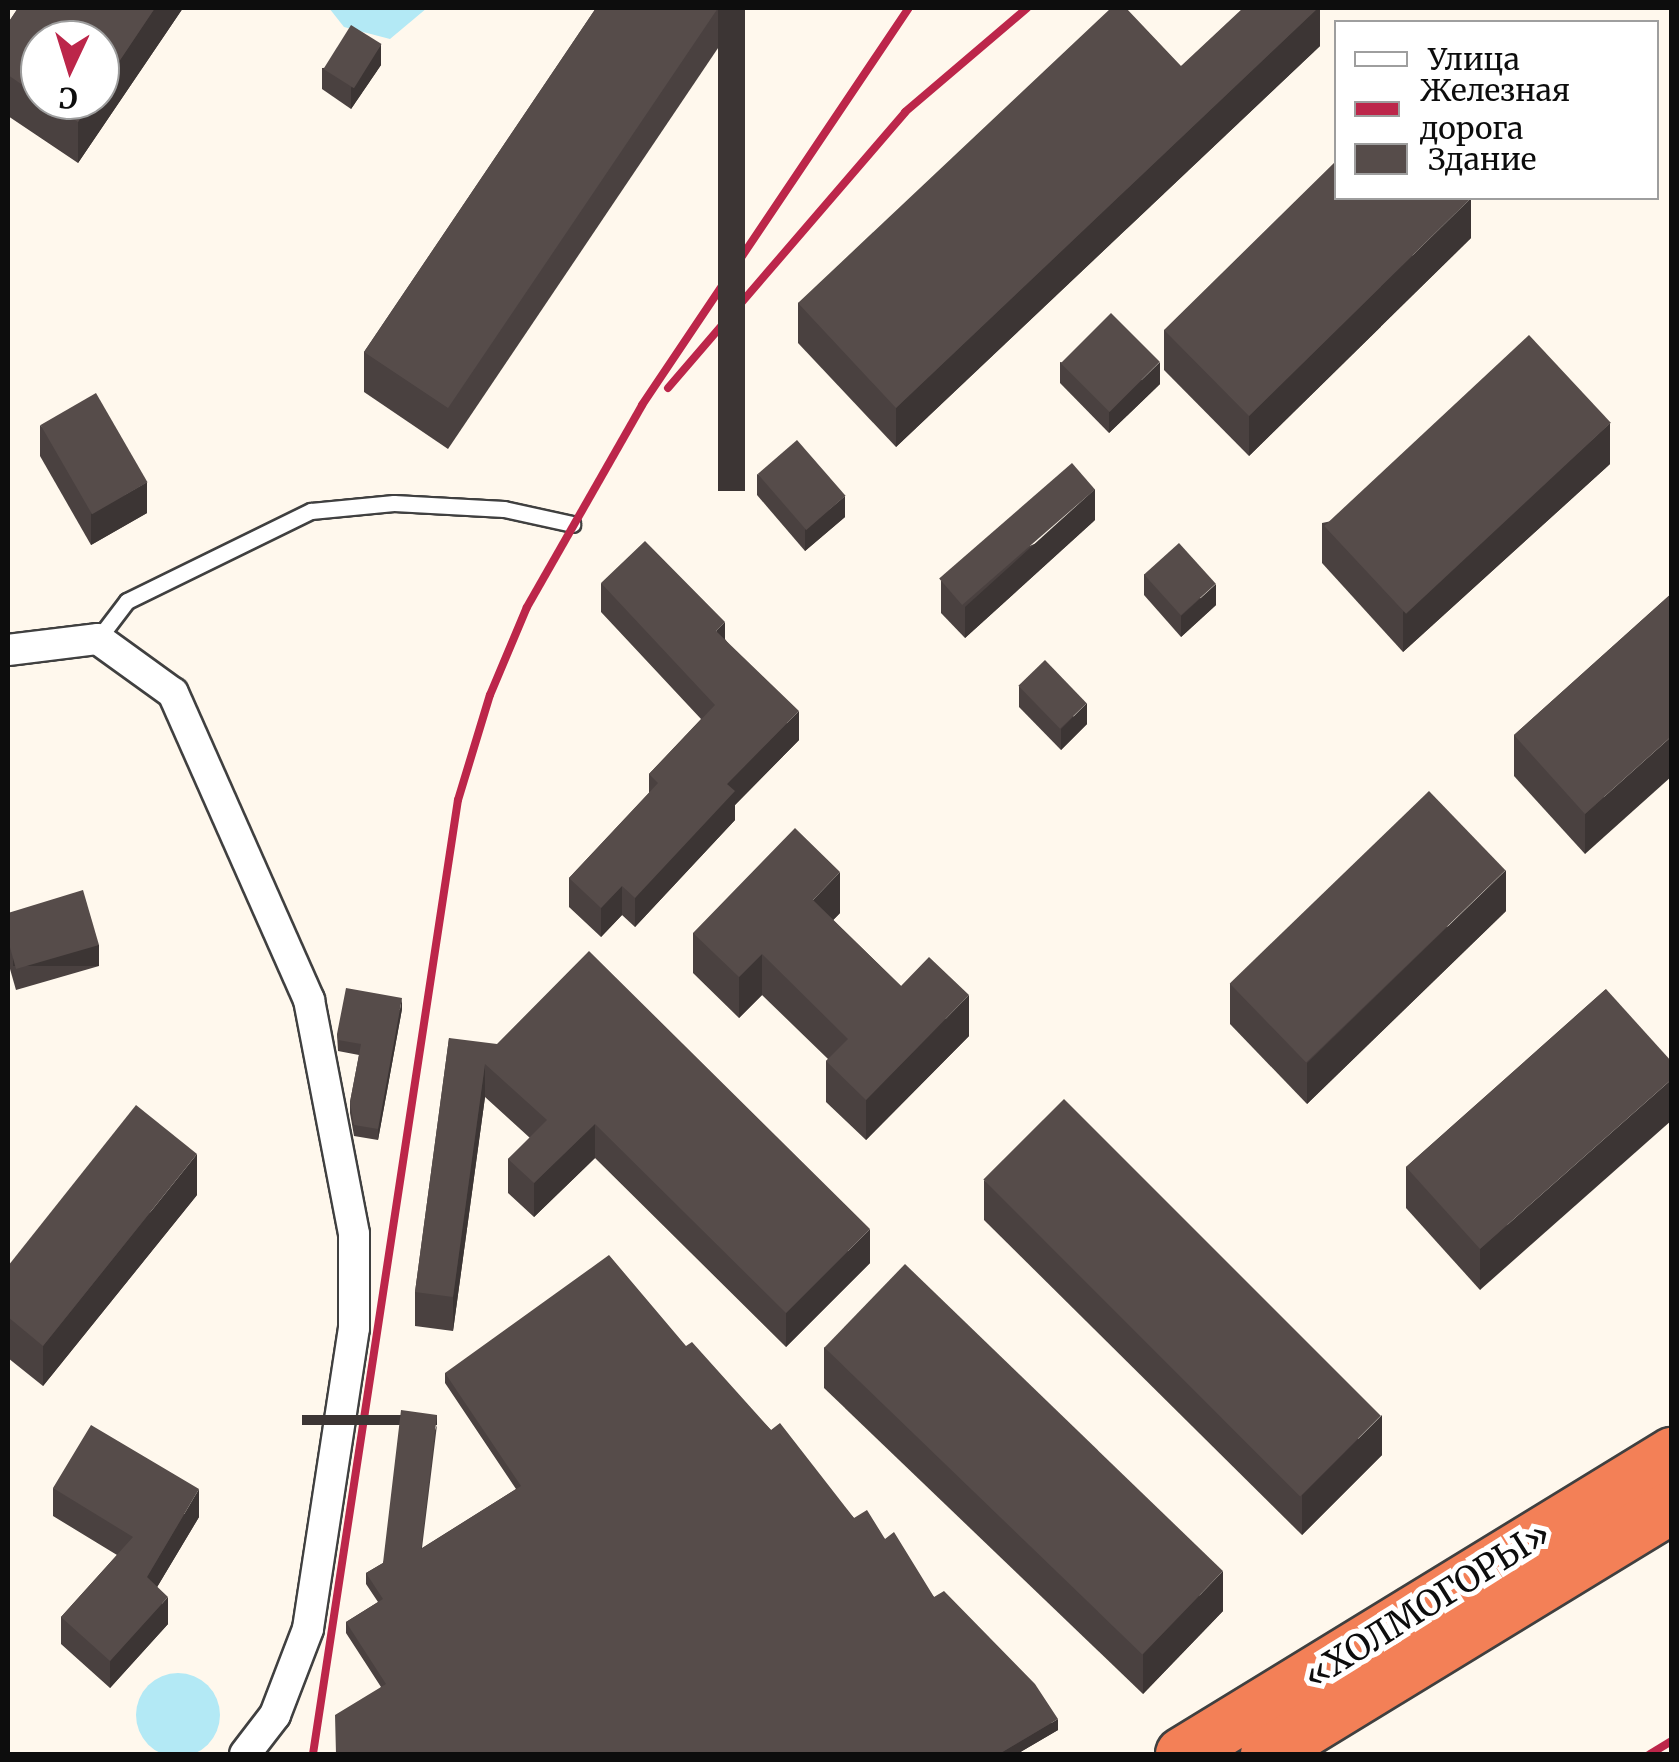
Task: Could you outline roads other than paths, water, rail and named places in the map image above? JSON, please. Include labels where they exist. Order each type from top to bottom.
[{"type":"highway","name":"«ХОЛМОГОРЫ»","points":[[1182,1754],[1672,1454]]},
{"type":"highway","name":"«ХОЛМОГОРЫ»","points":[[1267,1754],[1672,1507]]},
{"type":"street","points":[[8,650],[98,639],[173,693],[284,934],[308,1000],[354,1234],[354,1328],[308,1629],[276,1714],[245,1754]]},
{"type":"lane","points":[[98,639],[127,601],[311,511],[394,503],[504,508],[572,524]]},
{"type":"water","points":[[329,8],[427,8],[390,39],[344,27]]},
{"type":"water","points":[[178,1673],[194,1676],[213,1692],[220,1715],[217,1731],[201,1750],[178,1757],[162,1754],[143,1738],[136,1715],[139,1699],[155,1680]]},
{"type":"railway","points":[[313,1754],[458,800],[490,695],[527,607],[642,405],[909,8]]},
{"type":"railway","points":[[668,388],[905,112],[1027,8]]},
{"type":"railway","points":[[1650,1754],[1672,1741]]}]
